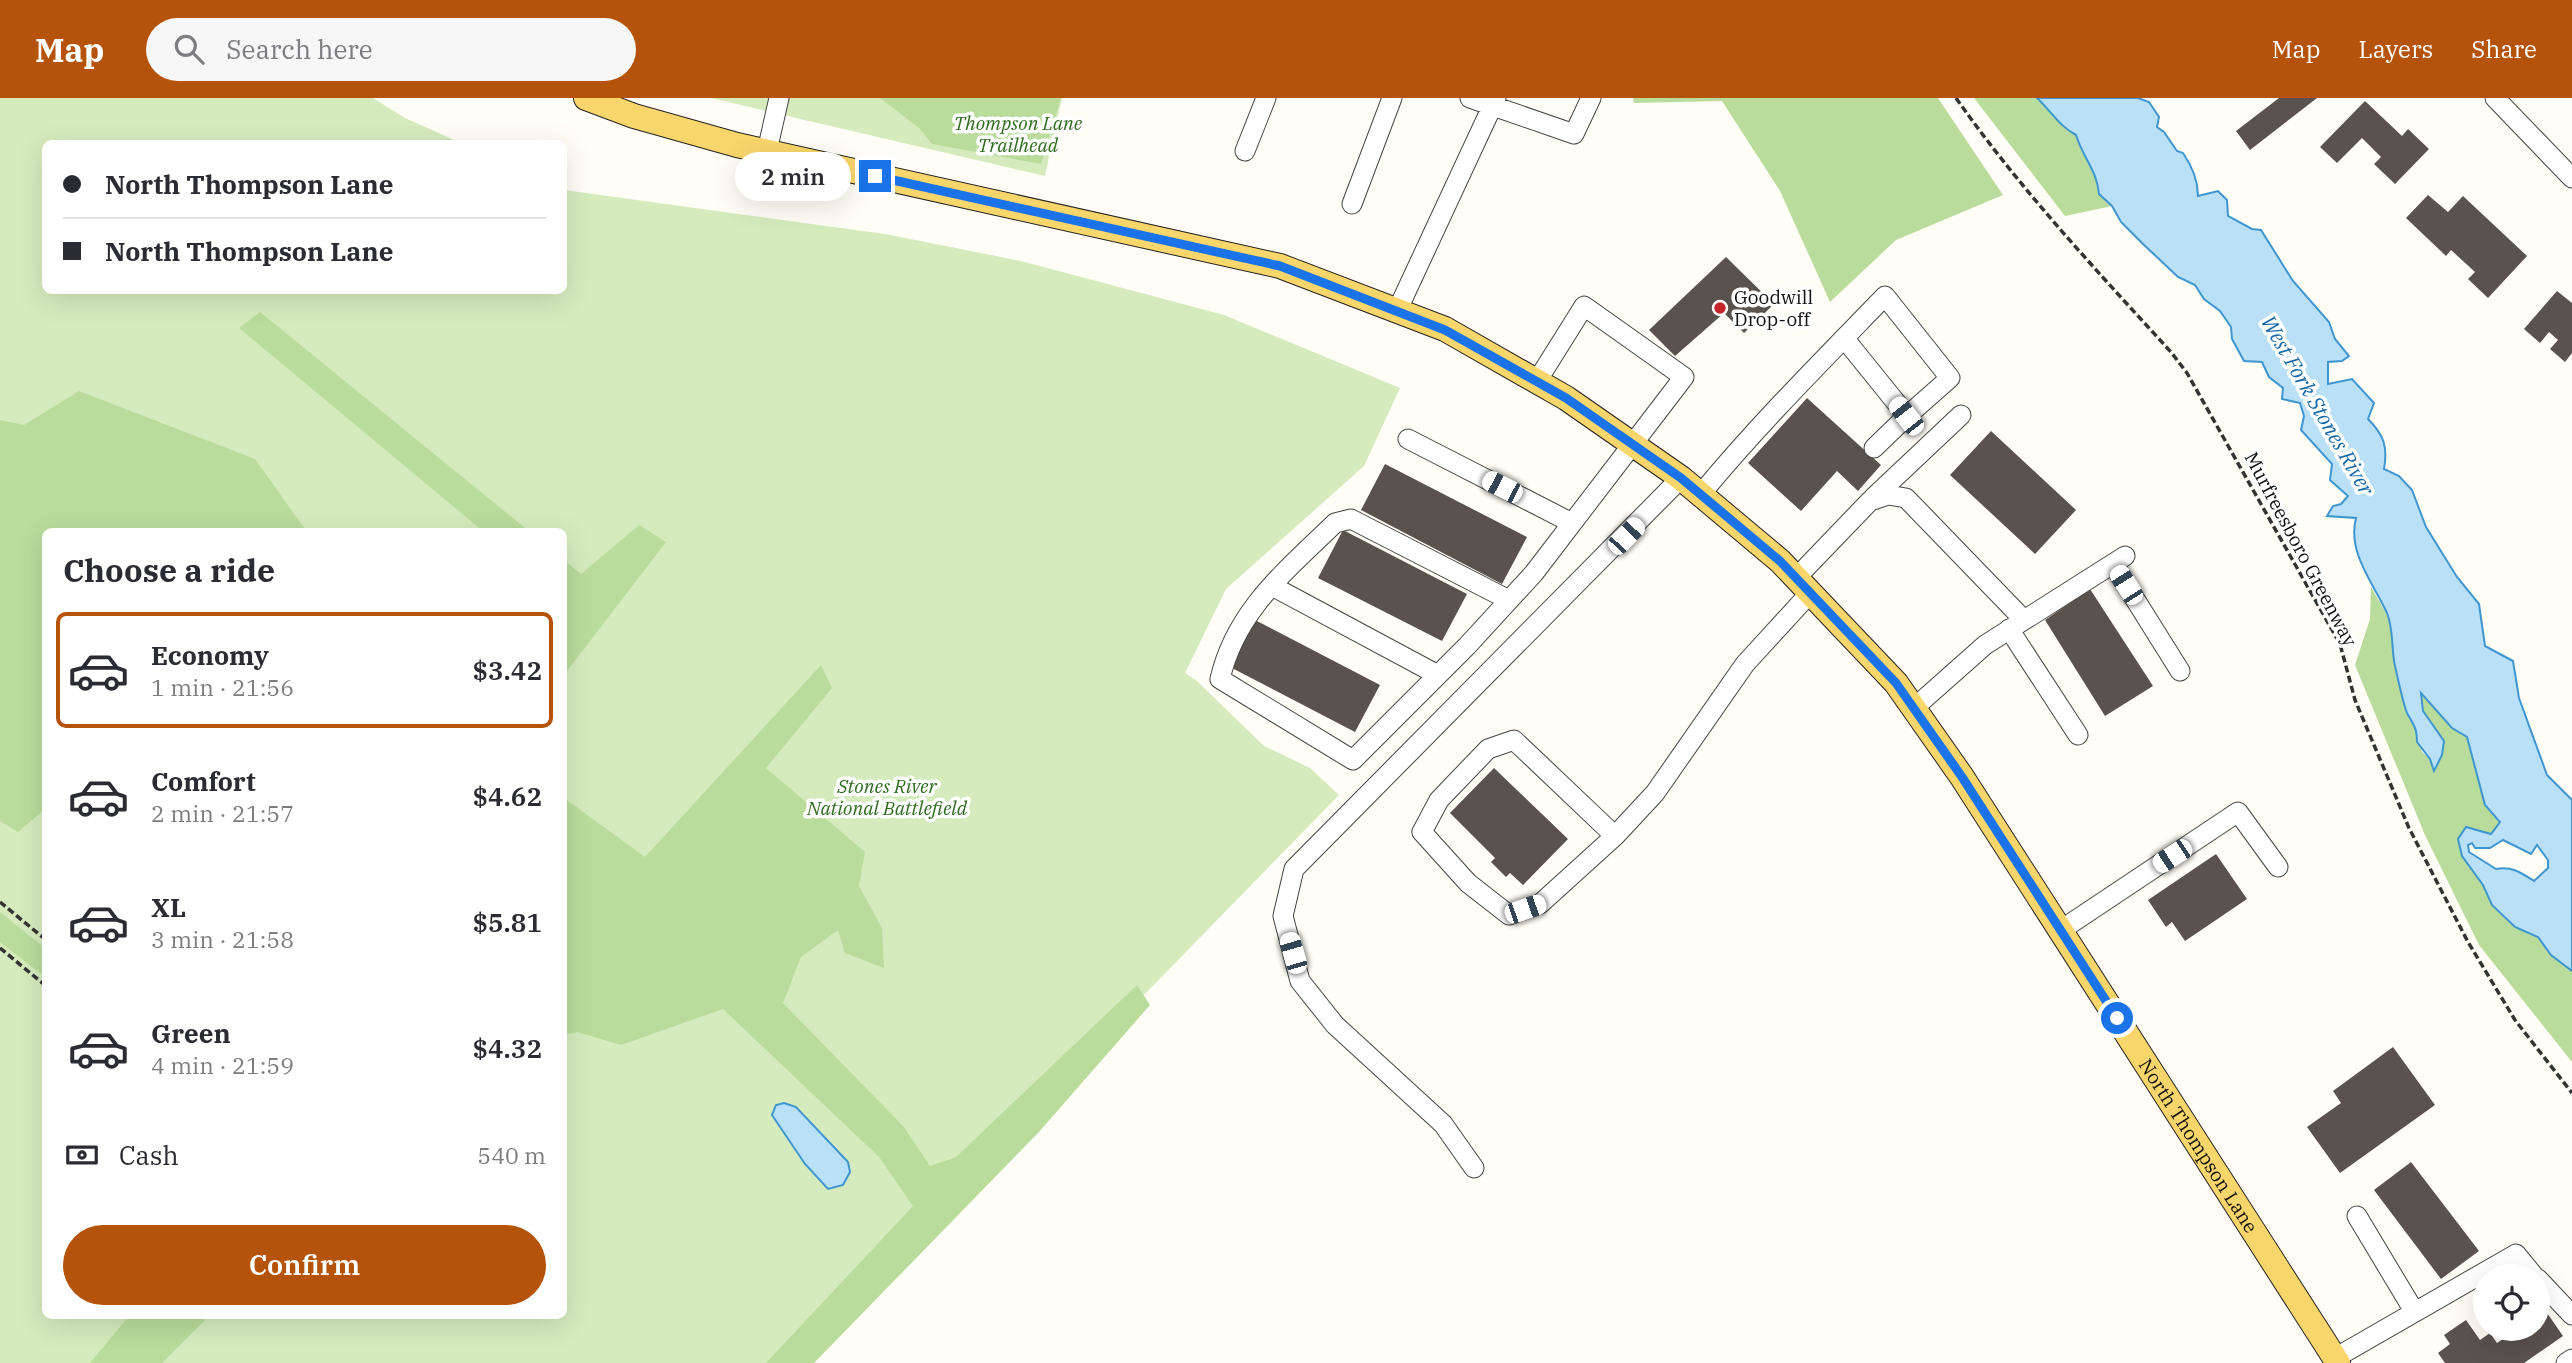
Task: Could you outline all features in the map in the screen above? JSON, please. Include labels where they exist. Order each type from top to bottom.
[{"type":"main road","name":"North Thompson Lane","points":[[586,98],[634,116],[767,151],[1280,266],[1445,330],[1537,381],[1681,478],[1803,585],[1896,683],[1962,777],[2337,1360]]},
{"type":"street","points":[[767,151],[779,98]]},
{"type":"street","points":[[1245,151],[1266,98]]},
{"type":"street","points":[[1352,204],[1392,98]]},
{"type":"street","points":[[1470,98],[1494,103],[1574,134],[1591,98]]},
{"type":"street","points":[[2495,98],[2572,178]]},
{"type":"street","points":[[1397,311],[1494,103]]},
{"type":"street","points":[[1701,494],[1737,450],[1885,296],[1950,378],[1874,448]]},
{"type":"street","points":[[1510,600],[1351,519],[1335,523],[1251,608],[1226,653],[1220,679],[1353,760],[1510,600],[1684,377],[1584,306],[1537,381]]},
{"type":"street","points":[[1844,338],[1906,416]]},
{"type":"street","points":[[1615,836],[1514,740],[1488,749],[1438,800],[1422,832],[1468,883],[1509,915],[1541,904],[1615,836],[1655,793],[1803,585],[1870,501],[1961,415]]},
{"type":"street","points":[[1408,439],[1572,523]]},
{"type":"street","points":[[1474,1168],[1443,1124],[1335,1025],[1300,981],[1283,916],[1294,869],[1681,478]]},
{"type":"street","points":[[1870,501],[1888,495],[1906,498],[2016,624],[2078,735]]},
{"type":"street","points":[[1913,708],[1985,645],[2119,560],[2180,671]]},
{"type":"street","points":[[1272,586],[1438,675]]},
{"type":"street","points":[[2061,930],[2238,812],[2278,867]]},
{"type":"street","points":[[2357,1216],[2414,1311]]},
{"type":"street","points":[[2498,1264],[2516,1254],[2524,1264]]},
{"type":"street","points":[[2337,1360],[2414,1311],[2473,1278]]},
{"type":"street","points":[[2550,1292],[2572,1315]]},
{"type":"street","points":[[2566,1363],[2572,1359]]},
{"type":"path","name":"Murfreesboro Greenway","points":[[1956,98],[2009,170],[2187,373],[2340,644],[2355,700],[2409,828],[2468,942],[2515,1020],[2572,1093]]},
{"type":"path","points":[[0,902],[42,937]]},
{"type":"path","points":[[0,948],[42,982]]},
{"type":"green space","name":"Stones River National Battlefield","points":[[0,98],[373,98],[405,118],[454,140],[42,140],[42,294],[567,294],[567,190],[885,234],[1021,261],[1224,315],[1400,388],[1364,466],[1226,589],[1185,673],[1197,681],[1264,746],[1310,768],[1339,795],[785,1363],[0,1363]]},
{"type":"green space","name":"Thompson Lane Trailhead","points":[[711,98],[1062,98],[1045,176]]},
{"type":"green space","points":[[880,98],[1061,98],[1041,164],[932,144],[919,128]]},
{"type":"green space","points":[[1633,98],[1938,98],[2003,195],[1896,240],[1830,302],[1780,191],[1722,101],[1634,103]]},
{"type":"green space","points":[[1974,98],[2037,98],[2060,123],[2076,135],[2096,178],[2099,194],[2112,206],[2065,216]]},
{"type":"green space","points":[[260,312],[525,528],[479,528],[239,328]]},
{"type":"green space","points":[[79,391],[255,459],[304,528],[42,528],[42,812],[18,832],[0,821],[0,420],[24,425]]},
{"type":"green space","points":[[639,525],[666,542],[567,671],[567,562],[581,574]]},
{"type":"green space","points":[[2371,587],[2386,613],[2393,634],[2395,669],[2406,712],[2417,727],[2422,752],[2430,759],[2433,770],[2434,726],[2422,711],[2420,692],[2452,728],[2468,737],[2485,805],[2501,823],[2491,834],[2466,827],[2462,856],[2483,885],[2492,905],[2515,927],[2538,937],[2551,955],[2572,971],[2572,1062],[2479,945],[2425,835],[2355,665],[2370,619]]},
{"type":"green space","points":[[821,665],[832,688],[766,768],[865,852],[859,886],[882,928],[884,968],[845,953],[838,930],[801,957],[783,1003],[903,1126],[930,1166],[956,1157],[1137,985],[1150,1005],[1038,1133],[814,1363],[766,1363],[913,1206],[879,1157],[723,1009],[621,1045],[577,1032],[567,1034],[567,800],[645,857]]},
{"type":"green space","points":[[0,912],[42,946],[42,975],[0,942]]},
{"type":"green space","points":[[127,1319],[206,1319],[162,1363],[90,1363]]},
{"type":"water","name":"West Fork Stones River","points":[[2037,98],[2138,98],[2149,102],[2159,117],[2157,127],[2164,132],[2177,151],[2183,153],[2189,163],[2196,179],[2198,196],[2218,191],[2227,200],[2228,216],[2252,229],[2261,230],[2293,281],[2329,322],[2335,339],[2349,356],[2342,361],[2328,362],[2328,384],[2352,379],[2374,403],[2368,419],[2384,442],[2384,469],[2399,476],[2412,490],[2426,527],[2457,577],[2479,604],[2485,646],[2513,661],[2519,698],[2547,775],[2572,800],[2572,971],[2551,955],[2538,937],[2515,927],[2492,905],[2483,885],[2462,856],[2458,839],[2466,827],[2491,834],[2500,822],[2485,805],[2467,737],[2452,728],[2421,693],[2423,711],[2444,741],[2442,755],[2434,771],[2430,759],[2417,742],[2416,730],[2406,709],[2396,670],[2387,613],[2358,556],[2354,531],[2356,518],[2327,516],[2333,506],[2341,504],[2348,496],[2330,480],[2332,464],[2301,430],[2304,416],[2300,403],[2282,399],[2283,388],[2269,377],[2262,362],[2244,361],[2232,339],[2231,327],[2220,311],[2204,299],[2195,285],[2178,277],[2121,222],[2112,206],[2099,194],[2096,178],[2076,135],[2060,123]],"holes":[[[2503,840],[2531,854],[2537,845],[2548,860],[2548,868],[2534,881],[2512,869],[2496,869],[2469,852],[2468,845],[2472,843],[2475,848],[2490,848]]]},
{"type":"water","points":[[784,1103],[796,1107],[848,1162],[850,1172],[843,1185],[828,1189],[805,1164],[772,1115],[776,1105]]},
{"type":"building","points":[[2279,98],[2317,98],[2250,150],[2236,131]]},
{"type":"building","points":[[2365,101],[2402,136],[2408,129],[2429,149],[2395,184],[2374,164],[2381,157],[2362,138],[2337,163],[2320,147]]},
{"type":"building","points":[[2428,195],[2448,212],[2463,196],[2527,256],[2488,298],[2468,279],[2475,272],[2451,250],[2446,256],[2406,218]]},
{"type":"building","name":"Goodwill Drop-off","points":[[1726,257],[1774,304],[1744,333],[1724,313],[1675,356],[1649,330]]},
{"type":"building","points":[[2557,291],[2572,303],[2572,353],[2565,362],[2550,349],[2558,340],[2549,332],[2540,343],[2524,329]]},
{"type":"building","points":[[1807,398],[1881,465],[1858,491],[1837,471],[1801,511],[1748,463]]},
{"type":"building","points":[[1991,431],[2076,510],[2035,554],[1950,475]]},
{"type":"building","points":[[1385,464],[1527,537],[1502,584],[1361,510]]},
{"type":"building","points":[[1343,530],[1467,594],[1442,641],[1318,578]]},
{"type":"building","points":[[2090,589],[2153,686],[2105,716],[2045,620]]},
{"type":"building","points":[[1255,620],[1380,685],[1355,732],[1230,667]]},
{"type":"building","points":[[1494,768],[1568,839],[1523,885],[1510,873],[1506,877],[1491,862],[1495,858],[1450,813]]},
{"type":"building","points":[[2216,854],[2247,899],[2185,941],[2172,922],[2166,927],[2148,900]]},
{"type":"building","points":[[2393,1047],[2435,1105],[2340,1173],[2307,1127],[2341,1103],[2333,1091]]},
{"type":"building","points":[[2411,1162],[2479,1251],[2441,1279],[2374,1190]]},
{"type":"building","points":[[2550,1317],[2563,1336],[2524,1363],[2445,1363],[2438,1353],[2450,1344],[2444,1335],[2466,1320],[2473,1330],[2473,1341],[2550,1341]]},
{"type":"place","name":"Goodwill Drop-off","points":[[1720,308]]},
{"type":"route","points":[[875,176],[1280,266],[1445,330],[1566,398],[1681,478],[1780,561],[1896,683],[1962,777],[2117,1018]]}]
